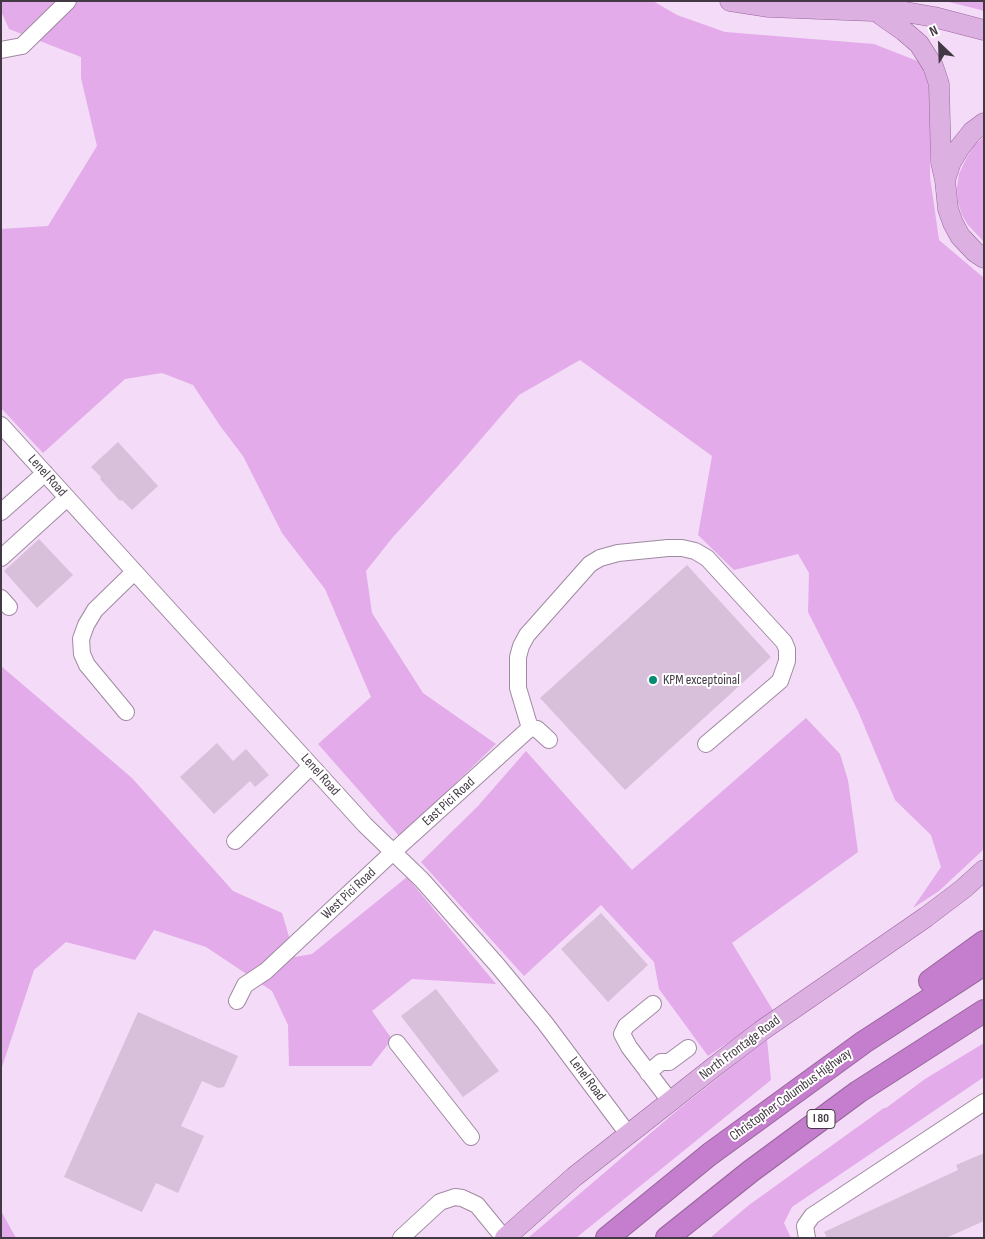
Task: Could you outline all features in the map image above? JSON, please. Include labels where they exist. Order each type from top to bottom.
[{"type":"highway","points":[[864,1042],[876,1019],[984,942]]},
{"type":"highway","name":"Christopher Columbus Highway","points":[[607,1238],[710,1154],[864,1042],[984,964]]},
{"type":"highway","name":"I 80","points":[[666,1238],[751,1170],[858,1092],[984,1010]]},
{"type":"main road","points":[[730,1],[876,13],[951,31],[984,42]]},
{"type":"main road","points":[[876,13],[888,9],[911,12],[984,30]]},
{"type":"main road","points":[[876,13],[904,31],[919,44],[933,66],[939,84],[940,162],[945,180],[946,202],[953,223],[965,242],[984,258]]},
{"type":"main road","points":[[945,180],[951,162],[960,147],[972,132],[984,123]]},
{"type":"main road","name":"North Frontage Road","points":[[504,1238],[574,1177],[670,1100],[761,1031],[926,917],[963,889],[984,870]]},
{"type":"street","points":[[1,50],[22,46],[68,1]]},
{"type":"street","name":"Lenel Road","points":[[1,426],[365,826],[422,880],[498,966],[545,1023],[628,1134]]},
{"type":"street","points":[[4,503],[45,473]]},
{"type":"street","points":[[1,558],[67,498]]},
{"type":"street","points":[[549,740],[537,729],[530,728],[518,688],[517,673],[520,652],[527,635],[590,564],[600,558],[618,553],[682,548],[695,550],[707,558],[784,642],[788,654],[786,667],[780,681],[706,744]]},
{"type":"street","points":[[126,712],[87,665],[82,654],[82,639],[86,625],[95,610],[134,572]]},
{"type":"street","name":"East Pici Road","points":[[393,852],[530,728]]},
{"type":"street","points":[[235,841],[311,766]]},
{"type":"street","name":"West Pici Road","points":[[236,1001],[245,984],[266,970],[393,852]]},
{"type":"street","points":[[653,1004],[626,1026],[622,1034],[624,1040],[648,1073],[670,1100]]},
{"type":"street","points":[[397,1043],[471,1137]]},
{"type":"street","points":[[648,1073],[661,1062],[669,1062],[688,1048]]},
{"type":"street","points":[[807,1238],[805,1226],[812,1216],[984,1102]]},
{"type":"street","points":[[401,1238],[440,1202],[455,1197],[470,1200],[477,1205],[504,1238]]},
{"type":"shaded area","points":[[1,1],[653,1],[677,15],[725,32],[874,44],[925,64],[931,98],[930,177],[939,240],[984,278],[984,849],[939,891],[913,908],[941,867],[931,835],[895,800],[858,711],[808,612],[809,573],[798,554],[734,570],[698,535],[712,456],[580,360],[519,395],[393,537],[366,571],[372,613],[423,693],[496,744],[400,837],[318,744],[371,697],[325,589],[282,533],[243,456],[193,385],[162,373],[125,379],[43,453],[1,408],[1,229],[48,226],[97,146],[81,78],[81,57],[9,29],[1,11]]},
{"type":"shaded area","points":[[945,1],[984,1],[984,11],[981,10]]},
{"type":"shaded area","points":[[984,137],[984,242],[968,225],[962,215],[958,203],[957,188],[959,174],[966,159],[974,145]]},
{"type":"shaded area","points":[[1,666],[132,778],[233,891],[282,913],[295,957],[312,954],[407,877],[496,984],[412,979],[372,1011],[392,1039],[371,1066],[289,1066],[288,1025],[272,991],[206,947],[154,930],[135,960],[66,942],[34,970],[1,1070]]},
{"type":"shaded area","points":[[806,718],[840,754],[848,780],[858,852],[732,943],[774,1012],[708,1056],[659,989],[654,962],[601,905],[524,976],[421,862],[478,806],[526,751],[632,870]]},
{"type":"shaded area","points":[[767,1039],[771,1080],[576,1238],[528,1238],[680,1108]]},
{"type":"shaded area","points":[[984,1043],[984,1077],[792,1207],[784,1223],[791,1238],[710,1238],[749,1205],[884,1108],[925,1079]]},
{"type":"shaded area","points":[[1,1211],[16,1238],[1,1238]]},
{"type":"building","points":[[118,442],[158,486],[132,510],[122,500],[120,501],[91,467]]},
{"type":"building","points":[[39,539],[73,575],[37,608],[4,571]]},
{"type":"building","name":"KPM exceptoinal","points":[[687,565],[771,657],[625,790],[540,698]]},
{"type":"building","points":[[217,743],[233,761],[246,749],[269,775],[255,787],[250,781],[214,814],[180,777]]},
{"type":"building","points":[[601,913],[648,965],[608,1002],[561,949]]},
{"type":"building","points":[[436,989],[499,1071],[463,1097],[401,1016]]},
{"type":"building","points":[[138,1012],[238,1056],[224,1087],[218,1088],[202,1081],[181,1126],[204,1136],[178,1193],[156,1183],[142,1212],[64,1177]]},
{"type":"building","points":[[984,1153],[984,1221],[946,1238],[827,1238],[824,1232],[958,1170],[956,1165]]},
{"type":"place","name":"KPM exceptoinal","points":[[653,680]]}]
